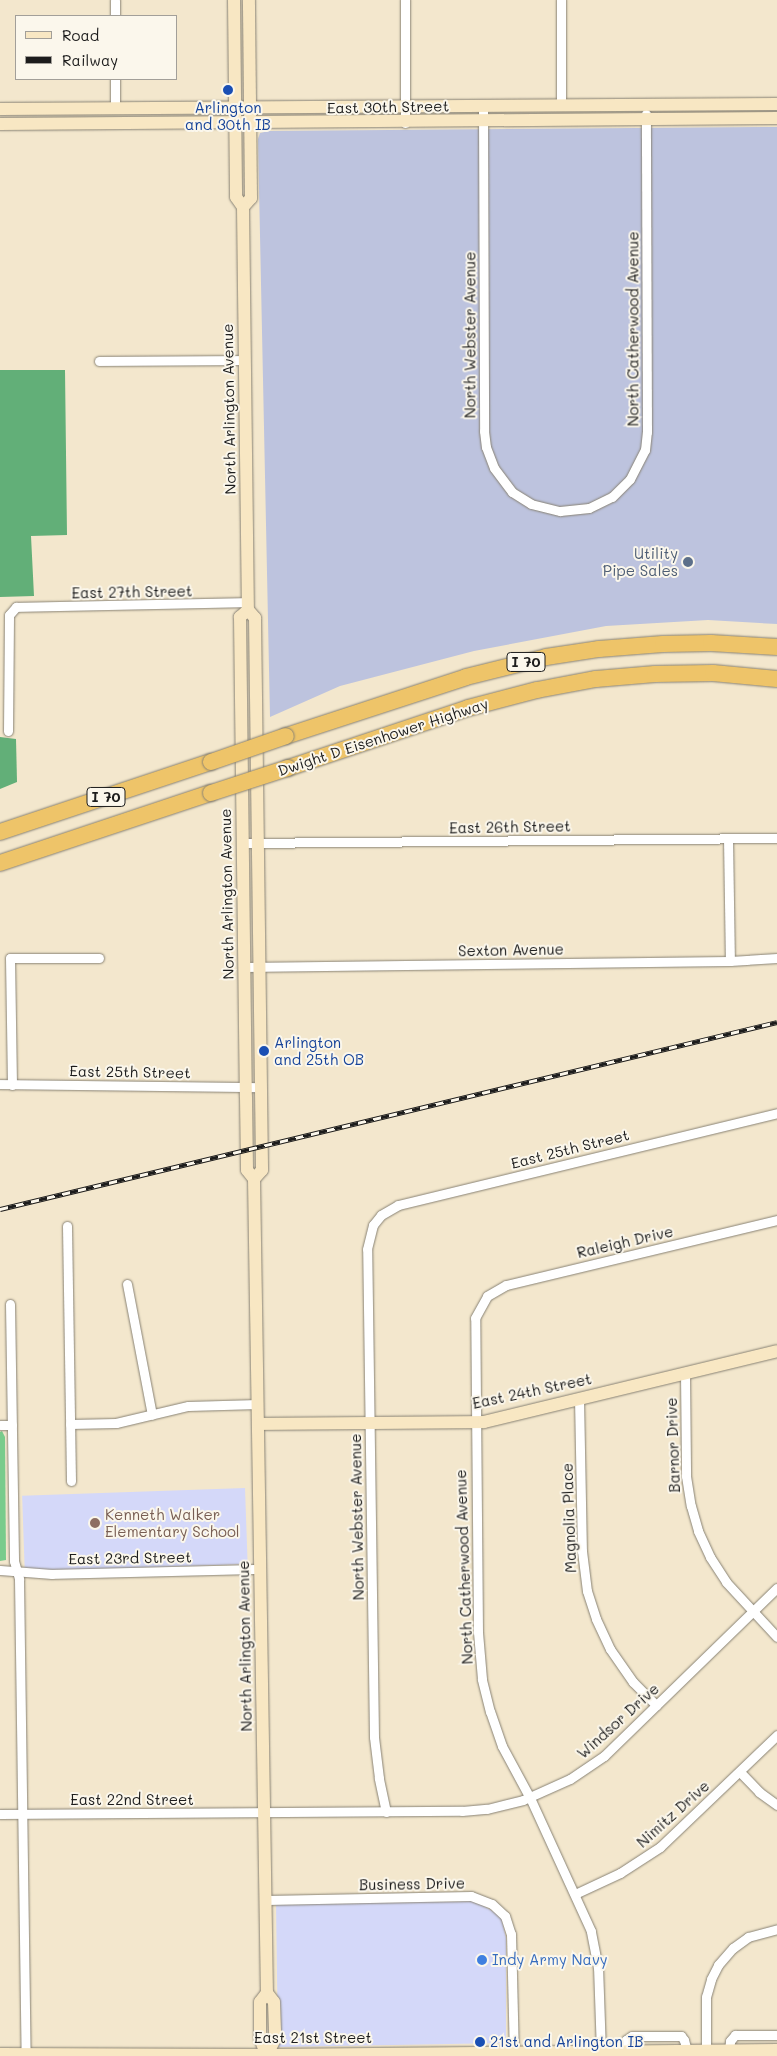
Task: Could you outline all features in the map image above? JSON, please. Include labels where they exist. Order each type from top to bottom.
[{"type":"highway","name":"Dwight D Eisenhower Highway","points":[[0,832],[466,676],[546,658],[599,649],[663,644],[711,643],[777,647]]},
{"type":"highway","name":"Dwight D Eisenhower Highway","points":[[0,863],[468,708],[537,690],[596,679],[655,674],[703,673],[777,678]]},
{"type":"main road","name":"North Arlington Avenue","points":[[234,0],[236,197],[243,208],[248,606],[255,618],[262,1170],[254,1179]]},
{"type":"main road","name":"North Arlington Avenue","points":[[243,208],[251,198],[249,0]]},
{"type":"main road","name":"East 30th Street","points":[[0,109],[250,109],[777,104]]},
{"type":"main road","name":"East 30th Street","points":[[0,124],[405,123],[777,118]]},
{"type":"main road","name":"North Arlington Avenue","points":[[248,606],[240,617],[244,968],[247,1170],[254,1179],[267,1993],[274,2002],[275,2020],[275,2039],[267,2055]]},
{"type":"main road","name":"East 24th Street","points":[[258,1424],[484,1422],[777,1351]]},
{"type":"main road","name":"East 21st Street","points":[[0,2054],[267,2055],[777,2050]]},
{"type":"street","points":[[115,0],[115,15]]},
{"type":"street","points":[[405,0],[405,123]]},
{"type":"street","points":[[561,0],[561,106]]},
{"type":"street","points":[[115,80],[115,109]]},
{"type":"street","name":"North Catherwood Avenue","points":[[572,511],[599,504],[626,485],[638,467],[646,443],[646,105]]},
{"type":"street","name":"North Webster Avenue","points":[[483,107],[486,447],[494,468],[512,492],[531,504],[545,509],[572,511]]},
{"type":"street","points":[[99,361],[245,360]]},
{"type":"street","name":"East 27th Street","points":[[8,731],[9,615],[16,607],[248,606]]},
{"type":"street","points":[[728,838],[730,961]]},
{"type":"street","name":"East 26th Street","points":[[243,843],[777,838]]},
{"type":"street","points":[[12,1085],[10,958],[99,958]]},
{"type":"street","name":"Sexton Avenue","points":[[244,968],[730,961],[777,958]]},
{"type":"street","name":"East 25th Street","points":[[0,1084],[260,1088]]},
{"type":"street","name":"East 25th Street","points":[[375,1223],[386,1211],[398,1205],[777,1113]]},
{"type":"street","name":"Raleigh Drive","points":[[483,1300],[493,1290],[506,1285],[777,1220]]},
{"type":"street","name":"North Webster Avenue","points":[[375,1223],[368,1238],[367,1249],[374,1736],[378,1773],[386,1812]]},
{"type":"street","points":[[67,1226],[71,1481]]},
{"type":"street","points":[[127,1284],[152,1415]]},
{"type":"street","name":"North Catherwood Avenue","points":[[483,1300],[474,1323],[478,1632],[481,1674],[498,1736],[513,1770],[530,1798],[590,1927],[596,1952],[601,2052]]},
{"type":"street","points":[[10,1304],[14,1561],[19,1589],[26,2055]]},
{"type":"street","name":"Barnor Drive","points":[[684,1373],[686,1476],[691,1506],[701,1537],[713,1564],[730,1588],[777,1637]]},
{"type":"street","name":"Magnolia Place","points":[[579,1398],[582,1554],[587,1591],[596,1619],[610,1649],[633,1682],[656,1705]]},
{"type":"street","points":[[70,1424],[116,1423],[198,1404],[258,1404]]},
{"type":"street","points":[[0,1425],[12,1425]]},
{"type":"street","name":"East 23rd Street","points":[[0,1570],[52,1574],[260,1569]]},
{"type":"street","name":"Windsor Drive","points":[[264,1813],[473,1810],[502,1806],[530,1798],[570,1779],[598,1761],[777,1588]]},
{"type":"street","name":"Nimitz Drive","points":[[575,1894],[620,1873],[660,1847],[777,1735]]},
{"type":"street","points":[[740,1772],[759,1792],[777,1805]]},
{"type":"street","name":"East 22nd Street","points":[[0,1814],[264,1813]]},
{"type":"street","name":"Business Drive","points":[[266,1900],[471,1896],[492,1904],[505,1916],[511,1934],[514,2053]]},
{"type":"street","points":[[706,2051],[706,1997],[711,1979],[718,1965],[733,1948],[748,1937],[777,1929]]},
{"type":"street","points":[[730,2051],[730,2041],[735,2035],[777,2035]]},
{"type":"shaded area","points":[[777,127],[777,624],[708,620],[606,626],[474,651],[340,686],[270,717],[258,139],[260,133],[269,131]]},
{"type":"shaded area","points":[[245,1488],[248,1564],[25,1572],[22,1496]]},
{"type":"shaded area","points":[[475,1901],[501,1916],[506,1938],[506,2043],[278,2047],[276,1903]]},
{"type":"green space","points":[[0,370],[65,370],[67,535],[31,536],[34,596],[0,597]]},
{"type":"green space","points":[[0,737],[16,739],[17,782],[0,789]]},
{"type":"green space","points":[[2,1431],[5,1437],[6,1560],[0,1561],[0,1432]]},
{"type":"railway","points":[[0,1209],[777,1022]]},
{"type":"place","name":"Arlington and 30th IB","points":[[228,90]]},
{"type":"place","name":"Utility Pipe Sales","points":[[688,562]]},
{"type":"place","name":"Arlington and 25th OB","points":[[264,1051]]},
{"type":"place","name":"Kenneth Walker Elementary School","points":[[95,1523]]},
{"type":"place","name":"Indy Army Navy","points":[[482,1960]]},
{"type":"place","name":"21st and Arlington IB","points":[[480,2042]]}]
